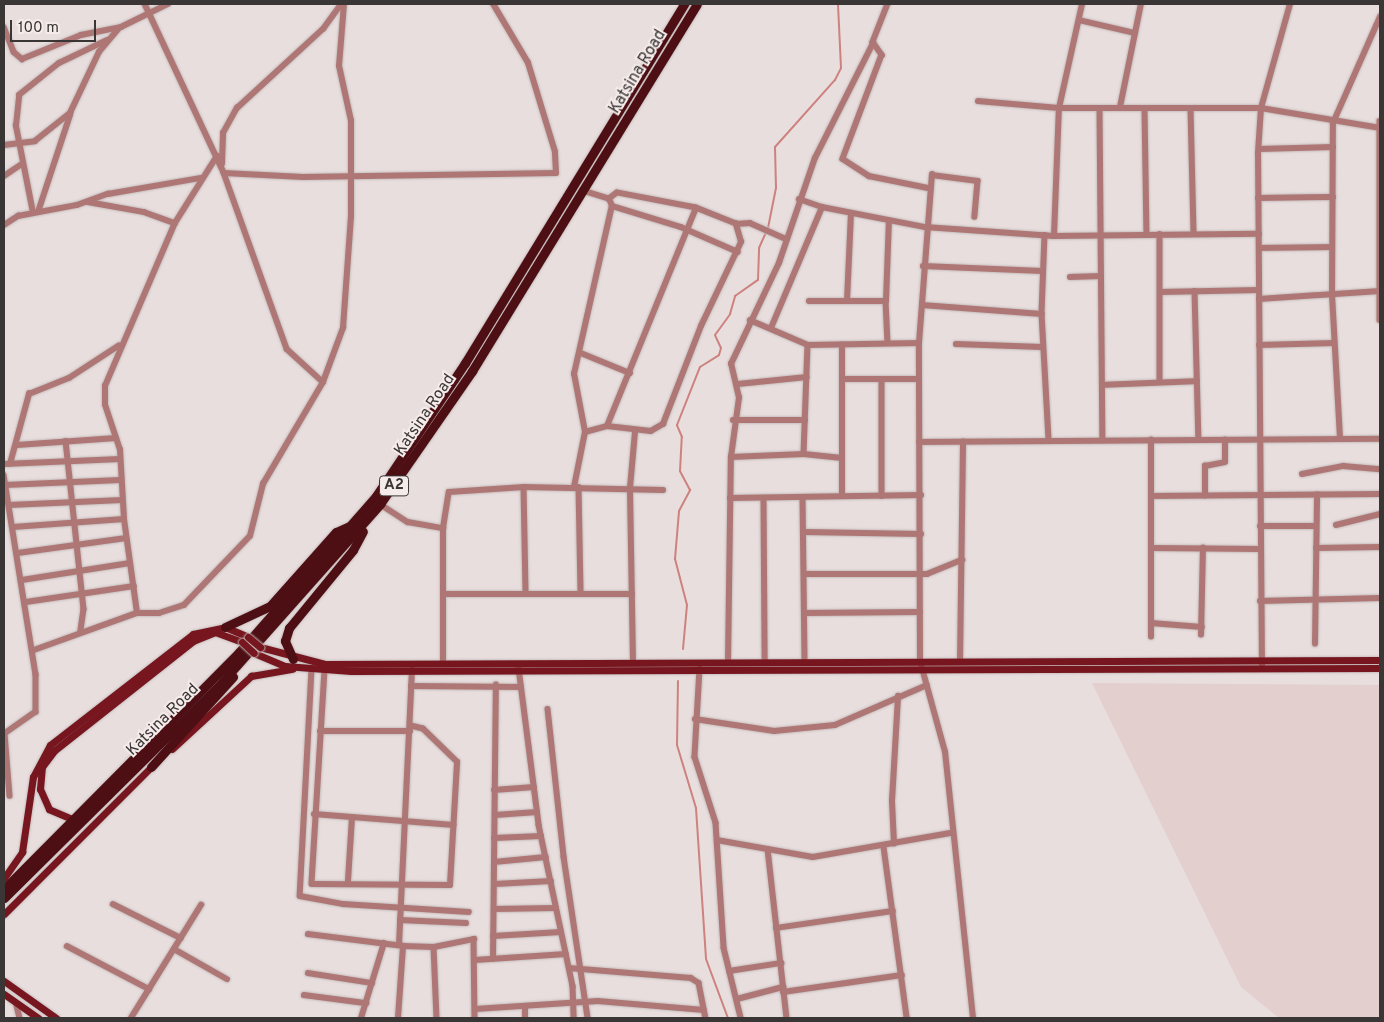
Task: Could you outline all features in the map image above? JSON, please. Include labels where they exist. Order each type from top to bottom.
[{"type":"highway","name":"Katsina Road","points":[[4,889],[239,652],[354,524],[406,456],[684,4]]},
{"type":"highway","name":"Katsina Road","points":[[4,898],[241,662],[364,525],[449,408],[697,4]]},
{"type":"highway","points":[[225,627],[270,606],[336,532],[354,524]]},
{"type":"highway","points":[[293,659],[285,641],[289,628],[354,550],[364,525]]},
{"type":"highway","points":[[151,767],[225,688],[241,662]]},
{"type":"main road","points":[[4,878],[22,852],[33,777],[43,753],[171,648],[193,634],[225,627],[260,647],[293,659],[325,664],[443,664],[519,667],[700,669],[1380,668]]},
{"type":"main road","points":[[72,820],[49,809],[40,789],[42,767],[55,750],[194,641],[215,632],[245,640],[254,653],[298,668],[312,670],[412,670],[633,663],[805,661],[1380,660]]},
{"type":"main road","points":[[4,914],[151,767],[251,676],[298,668]]},
{"type":"main road","points":[[4,981],[56,1018]]},
{"type":"main road","points":[[4,994],[17,1006],[38,1018]]},
{"type":"street","points":[[145,4],[217,156],[288,349],[323,382]]},
{"type":"street","points":[[4,27],[16,56],[22,59],[81,35],[121,27],[168,4]]},
{"type":"street","points":[[223,171],[223,133],[230,117],[323,29],[342,4]]},
{"type":"street","points":[[34,650],[81,631],[138,613],[170,610],[195,598],[250,536],[270,469],[323,382],[343,328],[351,121],[339,66],[342,4]]},
{"type":"street","points":[[223,171],[350,176],[556,173],[555,152],[528,63],[493,4]]},
{"type":"street","points":[[728,662],[731,457],[733,420],[738,384],[731,364],[786,238],[799,198],[873,43],[888,4]]},
{"type":"street","points":[[1054,236],[1059,108],[1082,4]]},
{"type":"street","points":[[1120,107],[1142,4]]},
{"type":"street","points":[[1262,669],[1259,549],[1259,149],[1261,108],[1290,4]]},
{"type":"street","points":[[1340,438],[1332,295],[1334,123],[1380,17]]},
{"type":"street","points":[[1079,20],[1136,33]]},
{"type":"street","points":[[35,213],[22,164],[15,107],[22,91],[59,64],[107,40],[121,27]]},
{"type":"street","points":[[35,213],[70,113],[107,40]]},
{"type":"street","points":[[873,43],[882,54],[843,159],[870,176],[928,188]]},
{"type":"street","points":[[978,101],[1059,108],[1261,108],[1334,123],[1380,126],[1380,320]]},
{"type":"street","points":[[1145,108],[1147,234]]},
{"type":"street","points":[[1100,109],[1103,440]]},
{"type":"street","points":[[1191,109],[1194,233]]},
{"type":"street","points":[[4,145],[21,144],[53,129],[70,113]]},
{"type":"street","points":[[53,129],[60,138]]},
{"type":"street","points":[[1259,149],[1333,146]]},
{"type":"street","points":[[138,613],[126,538],[120,480],[120,459],[116,438],[105,405],[104,386],[119,345],[175,223],[217,156]]},
{"type":"street","points":[[4,176],[22,164]]},
{"type":"street","points":[[973,1018],[950,833],[945,752],[920,661],[921,495],[919,343],[928,188],[934,174],[976,179],[975,217]]},
{"type":"street","points":[[4,224],[35,213],[88,202],[108,194],[202,178]]},
{"type":"street","points":[[582,191],[609,199],[617,194],[696,208],[736,224],[759,226],[786,238]]},
{"type":"street","points":[[1258,198],[1333,197]]},
{"type":"street","points":[[799,198],[822,207],[851,214],[925,227],[1054,236],[1194,233],[1258,234]]},
{"type":"street","points":[[581,594],[577,487],[585,432],[574,388],[612,206],[609,199]]},
{"type":"street","points":[[88,202],[118,205],[175,223]]},
{"type":"street","points":[[612,206],[688,232],[738,252]]},
{"type":"street","points":[[771,328],[822,207]]},
{"type":"street","points":[[607,426],[688,232],[696,208]]},
{"type":"street","points":[[846,301],[851,214]]},
{"type":"street","points":[[888,343],[886,301],[889,221]]},
{"type":"street","points":[[585,432],[607,426],[635,432],[651,431],[663,424],[701,326],[738,252],[742,235],[736,224]]},
{"type":"street","points":[[1160,234],[1160,382]]},
{"type":"street","points":[[1045,235],[1042,271],[1042,347],[1049,441]]},
{"type":"street","points":[[1258,248],[1332,247]]},
{"type":"street","points":[[923,266],[1042,271]]},
{"type":"street","points":[[1070,277],[1101,276]]},
{"type":"street","points":[[1160,292],[1259,290]]},
{"type":"street","points":[[1195,291],[1199,440]]},
{"type":"street","points":[[1259,299],[1379,291]]},
{"type":"street","points":[[809,301],[886,301]]},
{"type":"street","points":[[922,306],[1042,314]]},
{"type":"street","points":[[750,320],[808,344],[919,343]]},
{"type":"street","points":[[804,454],[808,344]]},
{"type":"street","points":[[956,344],[1042,347]]},
{"type":"street","points":[[1259,345],[1334,344]]},
{"type":"street","points":[[7,464],[17,445],[31,392],[69,378],[119,345]]},
{"type":"street","points":[[842,345],[842,495]]},
{"type":"street","points":[[581,353],[630,373]]},
{"type":"street","points":[[738,384],[807,377]]},
{"type":"street","points":[[842,379],[919,380]]},
{"type":"street","points":[[882,380],[882,496]]},
{"type":"street","points":[[1102,385],[1197,381]]},
{"type":"street","points":[[733,420],[805,420]]},
{"type":"street","points":[[633,663],[630,488],[635,432]]},
{"type":"street","points":[[17,445],[116,438]]},
{"type":"street","points":[[920,442],[1380,439]]},
{"type":"street","points":[[1151,440],[1151,637]]},
{"type":"street","points":[[1205,496],[1205,466],[1225,462],[1225,440]]},
{"type":"street","points":[[66,442],[75,546],[82,594],[81,631]]},
{"type":"street","points":[[960,661],[963,442]]},
{"type":"street","points":[[731,457],[804,454],[842,458]]},
{"type":"street","points":[[7,464],[120,459]]},
{"type":"street","points":[[1302,474],[1343,466],[1380,469]]},
{"type":"street","points":[[4,475],[34,650],[36,712],[5,734],[10,796]]},
{"type":"street","points":[[5,485],[70,484],[120,480]]},
{"type":"street","points":[[443,664],[445,594],[443,528],[449,492],[524,487],[663,490]]},
{"type":"street","points":[[524,487],[526,594]]},
{"type":"street","points":[[1152,496],[1380,494]]},
{"type":"street","points":[[730,498],[764,499],[842,495],[921,495]]},
{"type":"street","points":[[1315,644],[1314,598],[1317,495]]},
{"type":"street","points":[[803,497],[805,661]]},
{"type":"street","points":[[764,499],[765,662]]},
{"type":"street","points":[[8,506],[122,500]]},
{"type":"street","points":[[380,504],[408,522],[443,528]]},
{"type":"street","points":[[1336,525],[1380,514]]},
{"type":"street","points":[[13,526],[124,519]]},
{"type":"street","points":[[1260,526],[1316,526]]},
{"type":"street","points":[[804,532],[921,534]]},
{"type":"street","points":[[18,553],[126,538]]},
{"type":"street","points":[[1316,548],[1380,547]]},
{"type":"street","points":[[1152,548],[1259,549]]},
{"type":"street","points":[[1202,634],[1203,548]]},
{"type":"street","points":[[805,574],[921,574],[962,560]]},
{"type":"street","points":[[22,580],[130,563]]},
{"type":"street","points":[[26,602],[134,586]]},
{"type":"street","points":[[445,594],[632,594]]},
{"type":"street","points":[[1260,601],[1314,598],[1380,598]]},
{"type":"street","points":[[804,613],[920,612]]},
{"type":"street","points":[[1151,623],[1202,627]]},
{"type":"street","points":[[519,667],[537,812],[569,968],[574,1018]]},
{"type":"street","points":[[700,669],[695,719],[694,757],[711,802],[717,840],[729,971],[741,1018]]},
{"type":"street","points":[[312,670],[301,831],[301,898],[400,908],[470,912]]},
{"type":"street","points":[[320,731],[423,729],[457,762],[450,885],[402,885],[348,881],[310,882],[314,814],[320,731],[325,670]]},
{"type":"street","points":[[398,1018],[401,946],[400,908],[407,818],[412,670]]},
{"type":"street","points":[[494,959],[492,936],[495,884],[496,685]]},
{"type":"street","points":[[695,719],[774,731],[820,727],[849,721],[898,696],[927,685]]},
{"type":"street","points":[[411,686],[520,686]]},
{"type":"street","points":[[894,844],[898,696]]},
{"type":"street","points":[[548,709],[564,857],[583,967],[588,1018]]},
{"type":"street","points":[[494,790],[534,787]]},
{"type":"street","points":[[495,814],[537,812]]},
{"type":"street","points":[[314,814],[352,818],[407,818],[454,825]]},
{"type":"street","points":[[348,881],[352,818]]},
{"type":"street","points":[[301,831],[314,831]]},
{"type":"street","points":[[717,840],[813,857],[884,848],[894,844],[950,833]]},
{"type":"street","points":[[494,838],[541,836]]},
{"type":"street","points":[[884,848],[907,1018]]},
{"type":"street","points":[[768,849],[787,1018]]},
{"type":"street","points":[[494,862],[546,857]]},
{"type":"street","points":[[495,884],[550,881]]},
{"type":"street","points":[[112,904],[181,938]]},
{"type":"street","points":[[131,1018],[201,905]]},
{"type":"street","points":[[494,909],[556,908]]},
{"type":"street","points":[[776,928],[893,912]]},
{"type":"street","points":[[400,920],[466,923]]},
{"type":"street","points":[[492,936],[561,932]]},
{"type":"street","points":[[308,934],[401,946],[434,947],[474,940],[476,1018]]},
{"type":"street","points":[[360,1018],[384,943]]},
{"type":"street","points":[[67,946],[149,989]]},
{"type":"street","points":[[434,947],[437,1018]]},
{"type":"street","points":[[174,949],[227,979]]},
{"type":"street","points":[[475,960],[566,954]]},
{"type":"street","points":[[729,971],[781,963]]},
{"type":"street","points":[[569,968],[583,967],[690,978],[699,983],[706,1018]]},
{"type":"street","points":[[308,973],[372,983]]},
{"type":"street","points":[[737,999],[783,990],[902,975]]},
{"type":"street","points":[[304,995],[366,1003]]},
{"type":"street","points":[[475,1009],[525,1008],[587,1002],[704,1010]]},
{"type":"street","points":[[17,1006],[20,1018]]},
{"type":"street","points":[[525,1008],[525,1018]]},
{"type":"shaded area","points":[[1092,683],[1380,685],[1380,1018],[1279,1018],[1241,987]]},
{"type":"waterway","points":[[768,228],[776,188],[775,147],[835,80],[841,68],[838,4]]},
{"type":"waterway","points":[[683,649],[687,605],[675,559],[679,511],[690,490],[680,471],[682,437],[677,425],[700,367],[719,355],[721,348],[715,335],[730,314],[735,296],[758,280],[759,248],[766,232]]},
{"type":"waterway","points":[[678,681],[677,745],[696,808],[706,959],[728,1018]]}]
